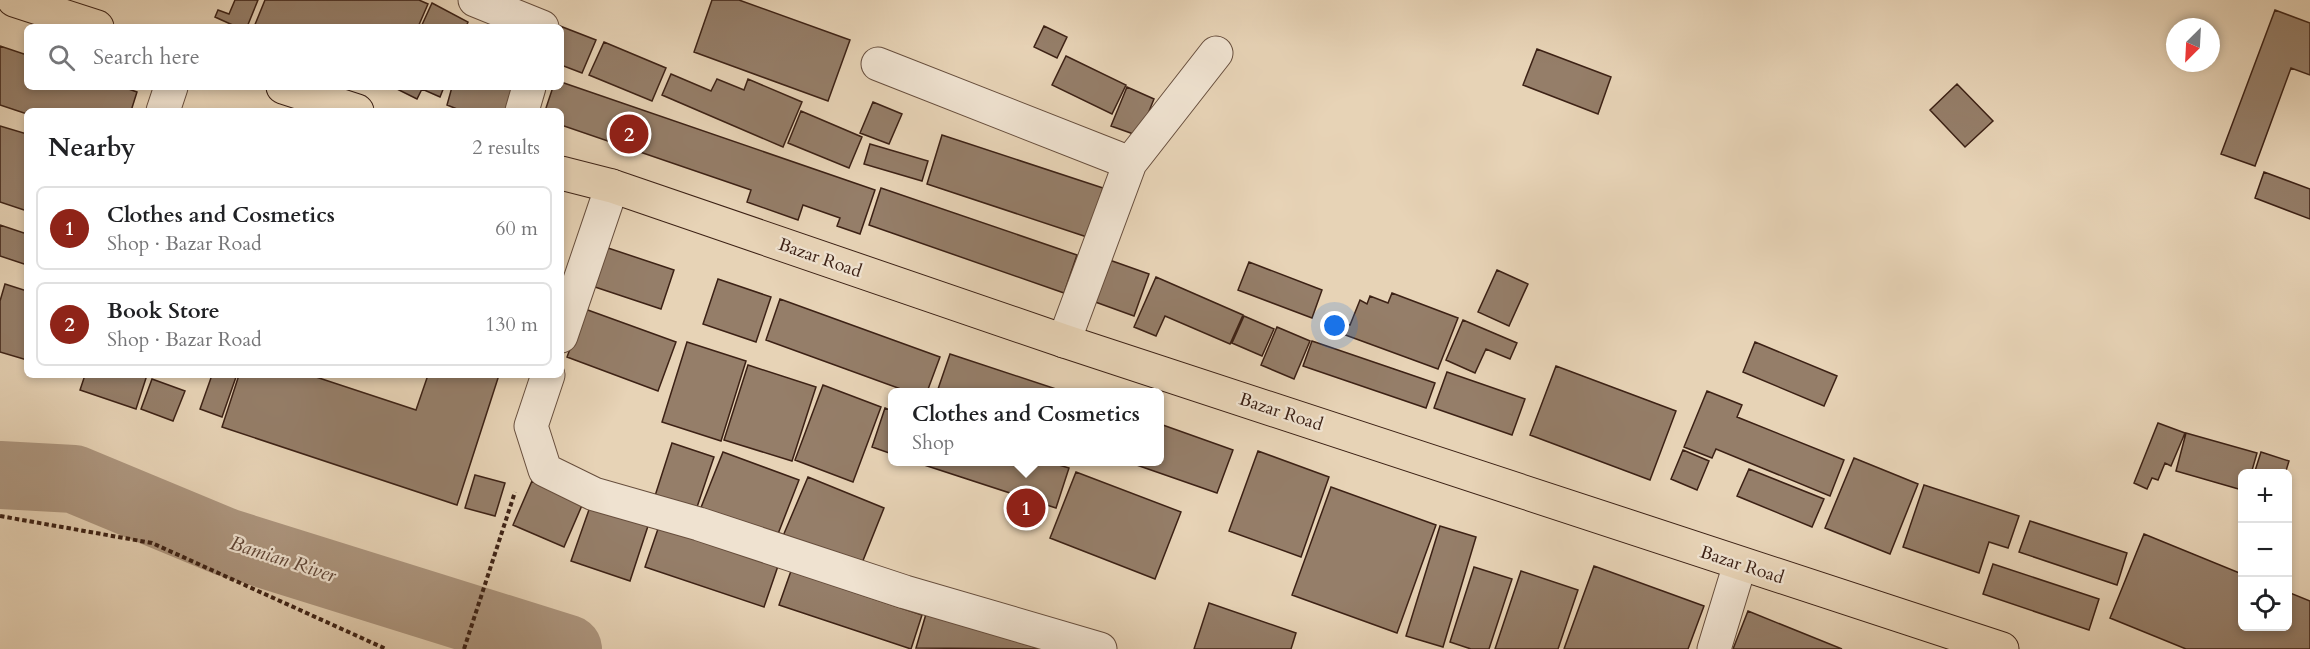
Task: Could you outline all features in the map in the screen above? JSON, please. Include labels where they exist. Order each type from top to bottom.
[{"type":"main road","points":[[14,0],[88,24]]},
{"type":"main road","points":[[292,90],[348,108]]},
{"type":"main road","name":"Bazar Road","points":[[564,174],[612,186],[1064,341],[2002,649]]},
{"type":"street","points":[[475,0],[535,24]]},
{"type":"street","points":[[1064,341],[1130,164],[1216,52]]},
{"type":"street","points":[[878,64],[1130,164]]},
{"type":"street","points":[[164,108],[170,90]]},
{"type":"street","points":[[523,108],[528,90]]},
{"type":"street","points":[[564,327],[612,186]]},
{"type":"street","points":[[547,378],[531,426],[546,470],[594,494],[699,524],[905,592],[1100,649]]},
{"type":"street","points":[[1714,649],[1740,564]]},
{"type":"path","points":[[464,649],[491,560],[519,481],[546,470]]},
{"type":"path","points":[[0,516],[152,543],[386,649]]},
{"type":"building","points":[[235,0],[258,0],[248,24],[230,24],[215,17],[218,10],[229,14]]},
{"type":"building","points":[[265,0],[419,0],[428,4],[419,24],[255,24]]},
{"type":"building","points":[[712,0],[739,0],[850,40],[828,101],[694,52]]},
{"type":"building","points":[[432,3],[468,22],[467,24],[422,24]]},
{"type":"building","points":[[2275,10],[2310,23],[2310,75],[2291,68],[2255,166],[2221,154]]},
{"type":"building","points":[[1044,26],[1067,37],[1057,58],[1034,47]]},
{"type":"building","points":[[564,28],[596,40],[582,73],[564,66]]},
{"type":"building","points":[[604,42],[666,68],[652,101],[589,75]]},
{"type":"building","points":[[0,46],[24,54],[24,90],[131,90],[137,92],[132,108],[24,108],[24,113],[0,105]]},
{"type":"building","points":[[1537,49],[1611,77],[1598,114],[1523,85]]},
{"type":"building","points":[[1066,56],[1126,85],[1112,114],[1052,85]]},
{"type":"building","points":[[671,74],[711,91],[717,79],[744,90],[748,79],[802,102],[783,147],[662,95]]},
{"type":"building","points":[[564,83],[875,190],[860,234],[837,226],[840,218],[803,205],[798,220],[747,202],[751,190],[564,126],[564,108],[546,108],[552,90],[564,90]]},
{"type":"building","points":[[1957,84],[1993,121],[1965,147],[1930,110]]},
{"type":"building","points":[[1127,87],[1154,99],[1139,136],[1111,126]]},
{"type":"building","points":[[399,90],[422,90],[417,99]]},
{"type":"building","points":[[424,90],[443,90],[440,97]]},
{"type":"building","points":[[451,90],[515,90],[510,108],[454,108],[447,105]]},
{"type":"building","points":[[873,102],[902,114],[889,144],[860,133]]},
{"type":"building","points":[[801,111],[862,137],[849,168],[788,143]]},
{"type":"building","points":[[0,126],[24,133],[24,210],[0,202]]},
{"type":"building","points":[[942,135],[1103,188],[1087,237],[927,184]]},
{"type":"building","points":[[870,144],[928,161],[922,181],[864,164]]},
{"type":"building","points":[[2264,172],[2310,189],[2310,219],[2255,198]]},
{"type":"building","points":[[881,188],[1077,255],[1064,293],[869,225]]},
{"type":"building","points":[[0,225],[24,233],[24,264],[0,256]]},
{"type":"building","points":[[602,246],[674,270],[661,309],[589,285]]},
{"type":"building","points":[[1101,257],[1149,274],[1134,316],[1087,299]]},
{"type":"building","points":[[1249,262],[1322,290],[1312,318],[1238,290]]},
{"type":"building","points":[[1497,270],[1528,284],[1509,326],[1478,312]]},
{"type":"building","points":[[1156,277],[1243,315],[1230,344],[1165,316],[1156,336],[1134,327]]},
{"type":"building","points":[[718,279],[771,297],[756,342],[703,324]]},
{"type":"building","points":[[5,284],[24,290],[24,359],[0,352],[0,301]]},
{"type":"building","points":[[1392,293],[1458,318],[1438,369],[1340,333],[1344,323],[1350,325],[1360,300],[1367,304],[1370,296],[1388,303]]},
{"type":"building","points":[[780,299],[940,357],[928,388],[898,388],[766,340]]},
{"type":"building","points":[[585,309],[676,342],[658,391],[567,357]]},
{"type":"building","points":[[1244,316],[1274,329],[1262,356],[1232,343]]},
{"type":"building","points":[[1463,320],[1517,343],[1510,359],[1486,349],[1475,373],[1446,360]]},
{"type":"building","points":[[1277,327],[1310,341],[1294,379],[1261,365]]},
{"type":"building","points":[[1312,341],[1435,383],[1426,408],[1303,366]]},
{"type":"building","points":[[687,342],[746,361],[721,441],[662,422]]},
{"type":"building","points":[[1755,342],[1837,376],[1824,406],[1743,372]]},
{"type":"building","points":[[950,354],[1053,388],[938,388]]},
{"type":"building","points":[[748,365],[816,387],[792,461],[724,440]]},
{"type":"building","points":[[1556,366],[1676,411],[1650,480],[1530,435]]},
{"type":"building","points":[[1447,372],[1525,399],[1512,435],[1434,408]]},
{"type":"building","points":[[84,378],[146,378],[136,409],[80,390]]},
{"type":"building","points":[[211,378],[236,378],[222,417],[200,409]]},
{"type":"building","points":[[238,378],[319,378],[416,410],[427,378],[498,378],[457,505],[222,427]]},
{"type":"building","points":[[152,379],[185,391],[173,421],[141,409]]},
{"type":"building","points":[[823,385],[881,407],[853,482],[795,460]]},
{"type":"building","points":[[1707,391],[1742,405],[1737,417],[1844,460],[1830,496],[1716,449],[1712,458],[1684,447]]},
{"type":"building","points":[[885,408],[888,409],[888,453],[872,447]]},
{"type":"building","points":[[2158,423],[2185,433],[2171,466],[2165,463],[2158,480],[2152,478],[2147,489],[2134,483]]},
{"type":"building","points":[[1164,425],[1233,450],[1217,493],[1139,466],[1164,466]]},
{"type":"building","points":[[2186,433],[2257,453],[2252,469],[2238,469],[2238,489],[2176,471]]},
{"type":"building","points":[[672,443],[714,457],[695,513],[654,499]]},
{"type":"building","points":[[1683,450],[1709,461],[1697,490],[1671,479]]},
{"type":"building","points":[[1258,451],[1329,477],[1301,557],[1229,531]]},
{"type":"building","points":[[723,452],[799,480],[776,539],[700,510]]},
{"type":"building","points":[[2261,452],[2289,461],[2287,469],[2256,469]]},
{"type":"building","points":[[1854,458],[1918,484],[1890,554],[1825,528]]},
{"type":"building","points":[[927,466],[1062,466],[1069,468],[1056,508]]},
{"type":"building","points":[[1749,469],[1824,499],[1812,527],[1737,496]]},
{"type":"building","points":[[1076,472],[1181,512],[1155,579],[1050,538]]},
{"type":"building","points":[[475,475],[505,483],[495,516],[465,508]]},
{"type":"building","points":[[808,477],[884,508],[860,568],[783,536]]},
{"type":"building","points":[[532,481],[583,503],[564,547],[513,525]]},
{"type":"building","points":[[1924,485],[2019,516],[2008,548],[1989,542],[1979,573],[1903,547]]},
{"type":"building","points":[[1331,487],[1436,525],[1397,633],[1292,595]]},
{"type":"building","points":[[591,504],[649,523],[630,581],[571,561]]},
{"type":"building","points":[[2030,521],[2127,553],[2117,585],[2019,552]]},
{"type":"building","points":[[659,526],[778,566],[764,607],[645,567]]},
{"type":"building","points":[[1440,526],[1476,537],[1443,647],[1406,636]]},
{"type":"building","points":[[2144,534],[2238,572],[2238,631],[2292,631],[2292,594],[2310,601],[2310,649],[2186,649],[2110,618]]},
{"type":"building","points":[[1993,564],[2099,599],[2089,630],[1983,594]]},
{"type":"building","points":[[1594,566],[1704,606],[1688,649],[1564,649]]},
{"type":"building","points":[[1474,567],[1512,579],[1489,649],[1471,649],[1450,642]]},
{"type":"building","points":[[791,571],[922,615],[911,649],[779,605]]},
{"type":"building","points":[[1521,571],[1578,590],[1558,649],[1495,649]]},
{"type":"building","points":[[1209,603],[1296,633],[1291,649],[1194,649]]},
{"type":"building","points":[[1748,611],[1842,649],[1733,649]]},
{"type":"building","points":[[926,614],[1041,649],[916,648]]},
{"type":"waterway","name":"Bamian River","points":[[0,475],[74,479],[226,542],[568,649]]},
{"type":"place","name":"Book Store","points":[[629,134]]},
{"type":"place","name":"Clothes and Cosmetics","points":[[1026,508]]}]
